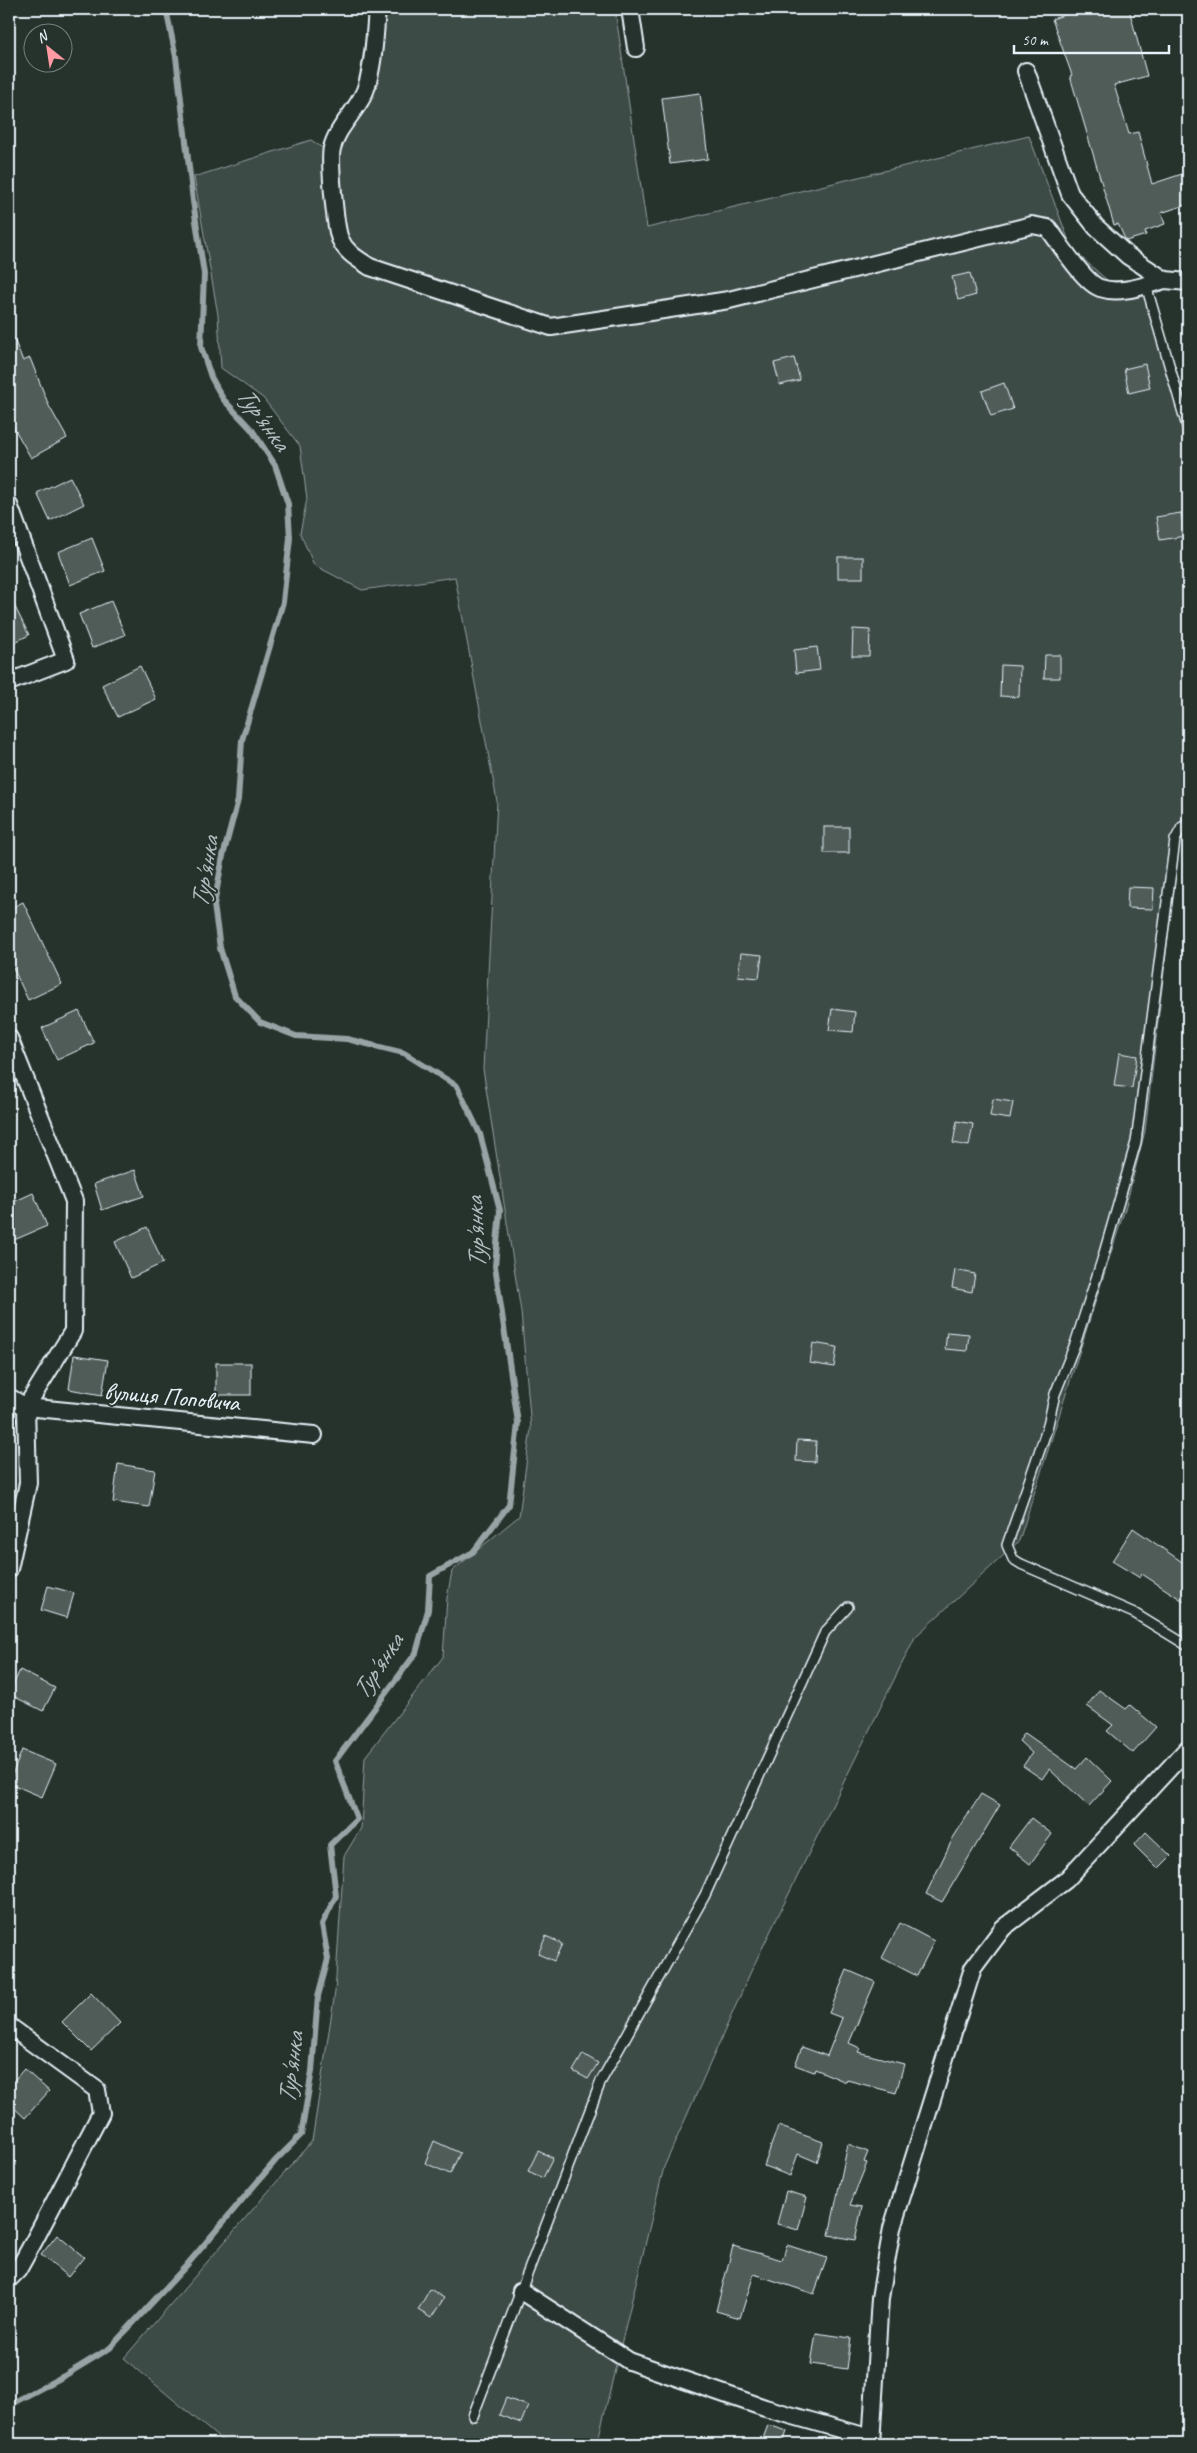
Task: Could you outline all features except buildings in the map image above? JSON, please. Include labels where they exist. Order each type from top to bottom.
[{"type":"street","points":[[377,9],[372,66],[367,87],[339,132],[332,149],[334,216],[340,239],[350,254],[370,267],[551,327],[729,300],[1032,225],[1048,228],[1084,275],[1099,288],[1122,291],[1165,280],[1188,282]]},
{"type":"street","points":[[630,9],[636,48]]},
{"type":"street","points":[[1026,71],[1049,141],[1070,194],[1096,227],[1128,256],[1165,280]]},
{"type":"street","points":[[9,505],[66,660],[9,682]]},
{"type":"street","points":[[9,1038],[74,1201],[73,1331],[26,1407],[28,1484],[9,1569]]},
{"type":"street","name":"вулиця Поповича","points":[[9,1397],[26,1407],[314,1434]]},
{"type":"street","points":[[521,2291],[629,2360],[765,2408],[871,2441],[880,2298],[892,2228],[973,1968],[1003,1928],[1066,1880],[1188,1748]]},
{"type":"street","points":[[9,2026],[98,2090],[102,2113],[18,2270],[9,2280]]},
{"type":"lane","points":[[1146,285],[1188,430]]},
{"type":"lane","points":[[1188,824],[1182,827],[1175,840],[1136,1142],[1102,1260],[1075,1344],[1055,1394],[1047,1429],[1007,1545],[1013,1559],[1021,1564],[1134,1613],[1188,1646]]},
{"type":"lane","points":[[473,2416],[601,2081],[705,1894],[825,1632],[848,1607]]},
{"type":"shaded area","points":[[386,9],[615,9],[647,228],[1029,136],[1072,249],[1108,281],[1150,279],[1188,428],[1188,826],[1180,837],[1145,1131],[1125,1209],[1019,1541],[915,1637],[752,1969],[664,2167],[597,2444],[226,2444],[124,2358],[312,2141],[335,1992],[344,1856],[361,1828],[365,1757],[443,1657],[447,1598],[452,1571],[519,1516],[531,1428],[521,1312],[483,1069],[497,801],[455,577],[362,590],[314,565],[300,533],[307,499],[300,446],[263,398],[221,368],[218,315],[194,177],[311,140],[324,149],[365,99]]},
{"type":"waterway","name":"Тур'янка","points":[[9,2405],[64,2376],[110,2348],[186,2266],[276,2160],[301,2135],[312,2071],[318,1996],[328,1959],[322,1924],[336,1896],[330,1845],[357,1819],[335,1761],[416,1653],[428,1610],[430,1576],[473,1552],[509,1505],[518,1423],[495,1266],[500,1210],[480,1134],[457,1086],[404,1053],[347,1039],[296,1036],[260,1022],[235,996],[220,948],[214,905],[223,856],[238,800],[242,740],[283,602],[290,538],[288,504],[275,465],[252,430],[223,399],[211,377],[201,347],[204,274],[193,201],[176,57],[166,9]]}]
